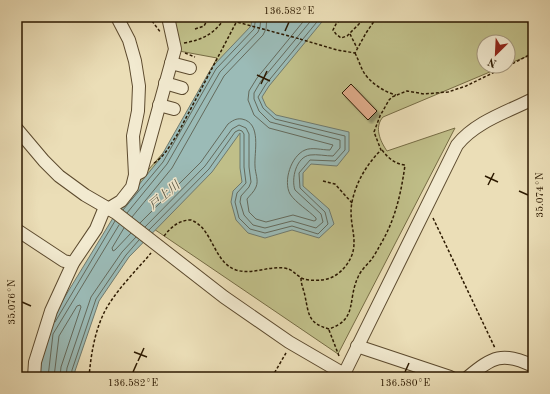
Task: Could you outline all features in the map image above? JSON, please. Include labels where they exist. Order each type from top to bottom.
[{"type":"street","points":[[117,17],[129,40],[135,61],[139,86],[138,111],[133,136],[138,174]]},
{"type":"street","points":[[34,377],[35,362],[51,311],[72,263],[96,229],[102,212],[113,210],[132,187],[138,174],[174,49],[168,17]]},
{"type":"street","points":[[171,63],[190,68]]},
{"type":"street","points":[[165,83],[182,88]]},
{"type":"street","points":[[17,129],[44,162],[59,176],[85,195],[113,210],[224,297],[292,343],[344,375],[452,152],[462,139],[473,129],[532,102]]},
{"type":"street","points":[[159,105],[174,109]]},
{"type":"street","points":[[17,230],[64,261],[72,263]]},
{"type":"street","points":[[357,346],[450,377]]},
{"type":"street","points":[[468,377],[485,363],[497,358],[515,358],[533,366]]},
{"type":"street","points":[[530,377],[533,370]]},
{"type":"path","points":[[149,17],[166,41],[174,44],[202,39],[213,32],[225,18]]},
{"type":"path","points":[[196,30],[204,26],[209,17]]},
{"type":"path","points":[[218,17],[337,50],[355,53]]},
{"type":"path","points":[[138,174],[159,160],[177,135],[239,17]]},
{"type":"path","points":[[344,17],[336,24],[333,30],[341,38],[350,34],[366,17]]},
{"type":"path","points":[[355,53],[377,17]]},
{"type":"path","points":[[526,17],[533,42]]},
{"type":"path","points":[[350,34],[358,48]]},
{"type":"path","points":[[184,53],[195,56]]},
{"type":"path","points":[[355,53],[368,78],[387,92],[398,95]]},
{"type":"path","points":[[516,62],[533,53]]},
{"type":"path","points":[[329,329],[342,323],[348,317],[352,294],[359,274],[373,258],[391,225],[396,209],[405,164],[397,163],[388,158],[381,150],[374,132],[389,100],[392,97],[407,91],[424,94],[448,92],[466,86],[491,74]]},
{"type":"path","points":[[89,377],[94,343],[106,309],[155,244],[169,229],[180,222],[191,220],[201,226],[222,259],[233,269],[251,272],[284,268],[292,270],[301,278],[314,280],[327,279],[340,273],[352,257],[354,240],[351,210],[356,189],[362,175],[381,150]]},
{"type":"path","points":[[323,182],[335,184],[352,202]]},
{"type":"path","points":[[425,208],[430,213],[444,242],[495,349],[497,358]]},
{"type":"path","points":[[301,278],[301,284],[310,316],[317,324],[329,329],[339,356]]},
{"type":"path","points":[[272,377],[292,343]]},
{"type":"shaded area","points":[[169,17],[533,17],[533,54],[516,61],[516,34],[476,34],[476,74],[485,74],[383,117],[380,121],[378,130],[382,143],[387,151],[455,128],[338,354],[148,225],[121,201],[170,145],[217,58],[179,51]]},
{"type":"water","name":"戸上川","points":[[252,17],[326,17],[269,86],[262,97],[266,106],[276,115],[349,132],[349,151],[337,166],[311,164],[303,173],[303,186],[329,209],[334,224],[319,238],[292,230],[265,238],[248,233],[236,220],[231,202],[233,191],[242,182],[240,168],[240,133],[212,172],[129,257],[99,301],[75,371],[75,377],[39,377],[44,331],[116,213],[159,160],[212,67],[251,26]]},
{"type":"building","points":[[351,84],[377,111],[368,120],[342,93]]}]
